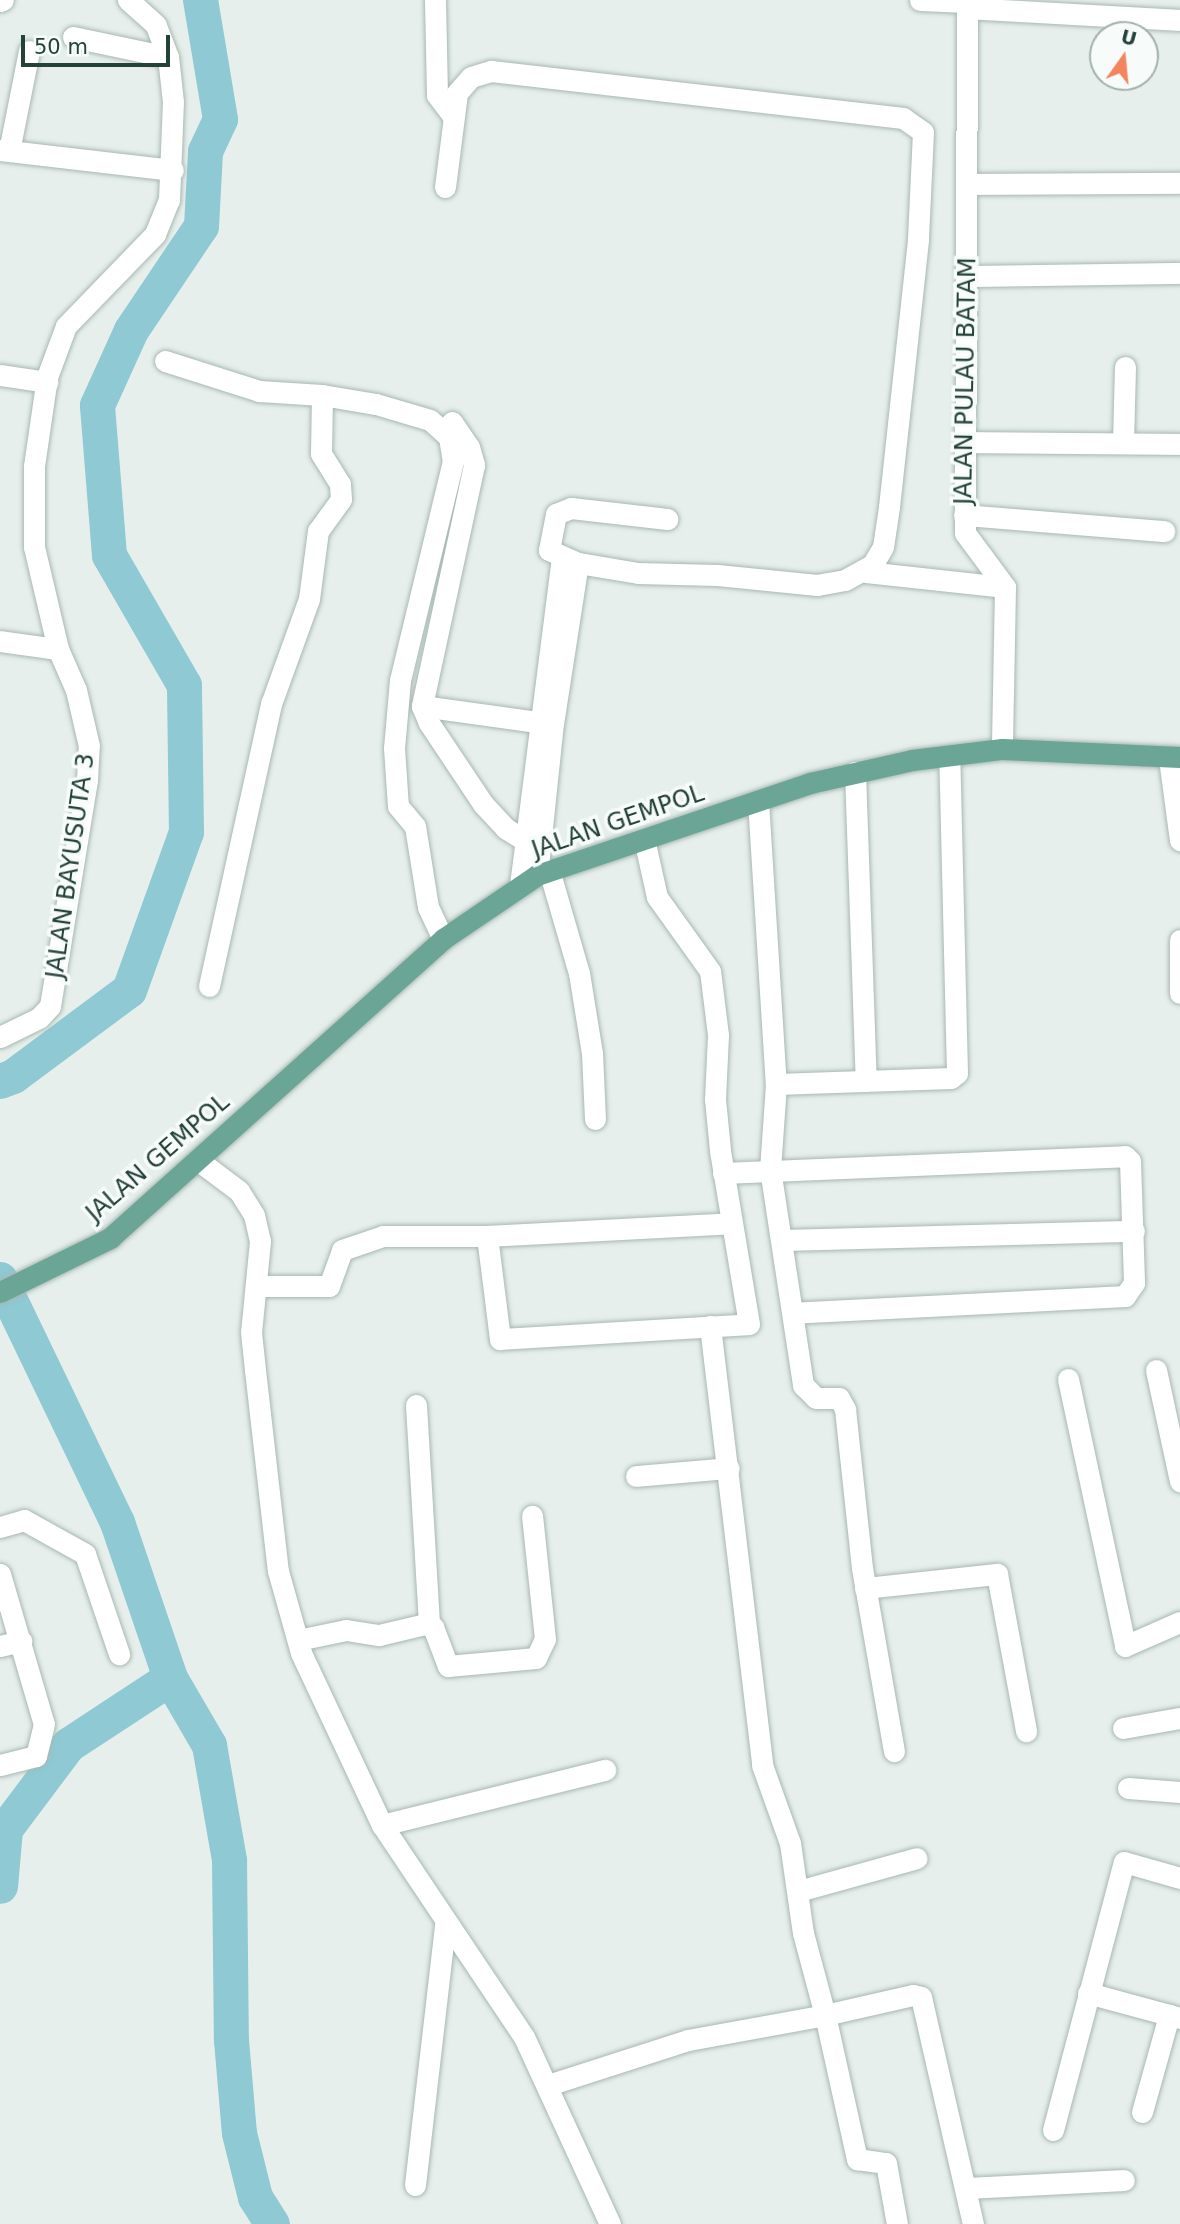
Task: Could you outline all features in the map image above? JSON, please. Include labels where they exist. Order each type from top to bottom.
[{"type":"main road","name":"JALAN GEMPOL","points":[[0,1292],[62,1264],[110,1238],[199,1161],[443,939],[535,877],[758,801],[855,772],[1002,749],[1175,757]]},
{"type":"street","name":"JALAN BAYUSUTA 3","points":[[0,1037],[39,1018],[50,1006],[87,780],[89,746],[76,690],[58,649],[34,547],[34,466],[47,382],[66,326],[122,273],[155,234],[169,200],[173,170],[168,57],[156,25],[128,0]]},
{"type":"street","points":[[435,0],[437,95],[453,116]]},
{"type":"street","points":[[920,0],[1180,20]]},
{"type":"street","name":"JALAN PULAU BATAM","points":[[967,3],[964,105],[969,184],[964,515],[966,539],[1005,587]]},
{"type":"street","points":[[73,37],[168,57]]},
{"type":"street","points":[[29,51],[4,150],[173,170]]},
{"type":"street","points":[[445,187],[457,93],[471,77],[492,71],[903,118],[918,124],[923,132],[925,153],[889,508],[883,547],[866,572]]},
{"type":"street","points":[[969,184],[1180,183]]},
{"type":"street","points":[[966,276],[1180,273]]},
{"type":"street","points":[[165,361],[259,391],[322,395],[430,420],[445,431],[453,448],[400,680],[394,748],[398,806],[415,826],[428,907],[443,939]]},
{"type":"street","points":[[1123,443],[1125,367]]},
{"type":"street","points":[[0,375],[47,382]]},
{"type":"street","points":[[387,390],[395,401],[433,412],[455,425],[474,465],[422,706],[429,723],[483,804],[505,828],[524,841]]},
{"type":"street","points":[[209,986],[271,704],[309,599],[318,531],[341,499],[340,484],[321,453],[322,395]]},
{"type":"street","points":[[967,442],[1180,443]]},
{"type":"street","points":[[667,519],[564,510],[556,514],[549,550],[570,561],[638,573],[717,575],[817,585],[866,572],[1005,587],[1002,749]]},
{"type":"street","points":[[964,515],[1164,531]]},
{"type":"street","points":[[570,561],[546,723],[524,841],[535,877],[579,973],[592,1053],[595,1119]]},
{"type":"street","points":[[0,641],[58,649]]},
{"type":"street","points":[[422,706],[546,723]]},
{"type":"street","points":[[535,877],[546,723]]},
{"type":"street","points":[[776,1084],[951,1078],[958,1069],[949,756]]},
{"type":"street","points":[[1175,757],[1180,840]]},
{"type":"street","points":[[855,772],[866,1081]]},
{"type":"street","points":[[758,801],[776,1084],[770,1169],[784,1240],[807,1392],[816,1398],[835,1396],[845,1409],[865,1588],[894,1751]]},
{"type":"street","points":[[487,1237],[500,1339],[749,1324],[723,1173],[715,1099],[718,1035],[710,971],[657,897],[644,839]]},
{"type":"street","points":[[1180,940],[1180,993]]},
{"type":"street","points":[[723,1173],[1125,1156],[1132,1167],[1133,1283],[1125,1296],[794,1313]]},
{"type":"street","points":[[199,1161],[239,1191],[254,1215],[260,1241],[251,1332],[278,1572],[298,1640],[321,1700],[382,1825],[445,1924],[524,2037],[548,2085],[604,2219]]},
{"type":"street","points":[[256,1286],[329,1286],[342,1250],[383,1236],[487,1237],[731,1223]]},
{"type":"street","points":[[784,1240],[1134,1231]]},
{"type":"street","points":[[710,1326],[729,1468],[762,1765],[790,1843],[803,1933],[825,2015],[857,2159],[886,2163],[897,2224]]},
{"type":"street","points":[[1156,1370],[1180,1481]]},
{"type":"street","points":[[1068,1379],[1125,1646],[1180,1622]]},
{"type":"street","points":[[416,1405],[429,1625],[448,1666],[536,1658],[540,1654],[545,1639],[531,1516]]},
{"type":"street","points":[[636,1476],[729,1468]]},
{"type":"street","points":[[0,1527],[24,1520],[85,1554],[119,1654]]},
{"type":"street","points":[[0,1574],[10,1644],[44,1724],[36,1756],[0,1765]]},
{"type":"street","points":[[865,1588],[997,1574],[1026,1731]]},
{"type":"street","points":[[298,1640],[346,1630],[379,1635],[429,1625]]},
{"type":"street","points":[[1123,1728],[1180,1718]]},
{"type":"street","points":[[382,1825],[605,1770]]},
{"type":"street","points":[[1128,1788],[1180,1792]]},
{"type":"street","points":[[798,1891],[917,1858]]},
{"type":"street","points":[[1053,2130],[1124,1863],[1180,1878]]},
{"type":"street","points":[[415,2185],[445,1924]]},
{"type":"street","points":[[1088,1993],[1174,2016],[1142,2112]]},
{"type":"street","points":[[548,2085],[688,2040],[825,2015],[913,1994],[921,1997],[967,2188],[973,2224]]},
{"type":"street","points":[[967,2188],[1124,2180]]},
{"type":"waterway","points":[[0,1081],[13,1076],[129,990],[186,832],[184,685],[109,555],[97,405],[131,330],[201,226],[205,151],[220,119],[200,0]]},
{"type":"waterway","points":[[0,1279],[117,1522],[170,1678],[68,1745],[5,1829],[0,1886]]},
{"type":"waterway","points":[[170,1678],[209,1745],[229,1860],[231,2040],[239,2133],[255,2197],[272,2224]]}]
